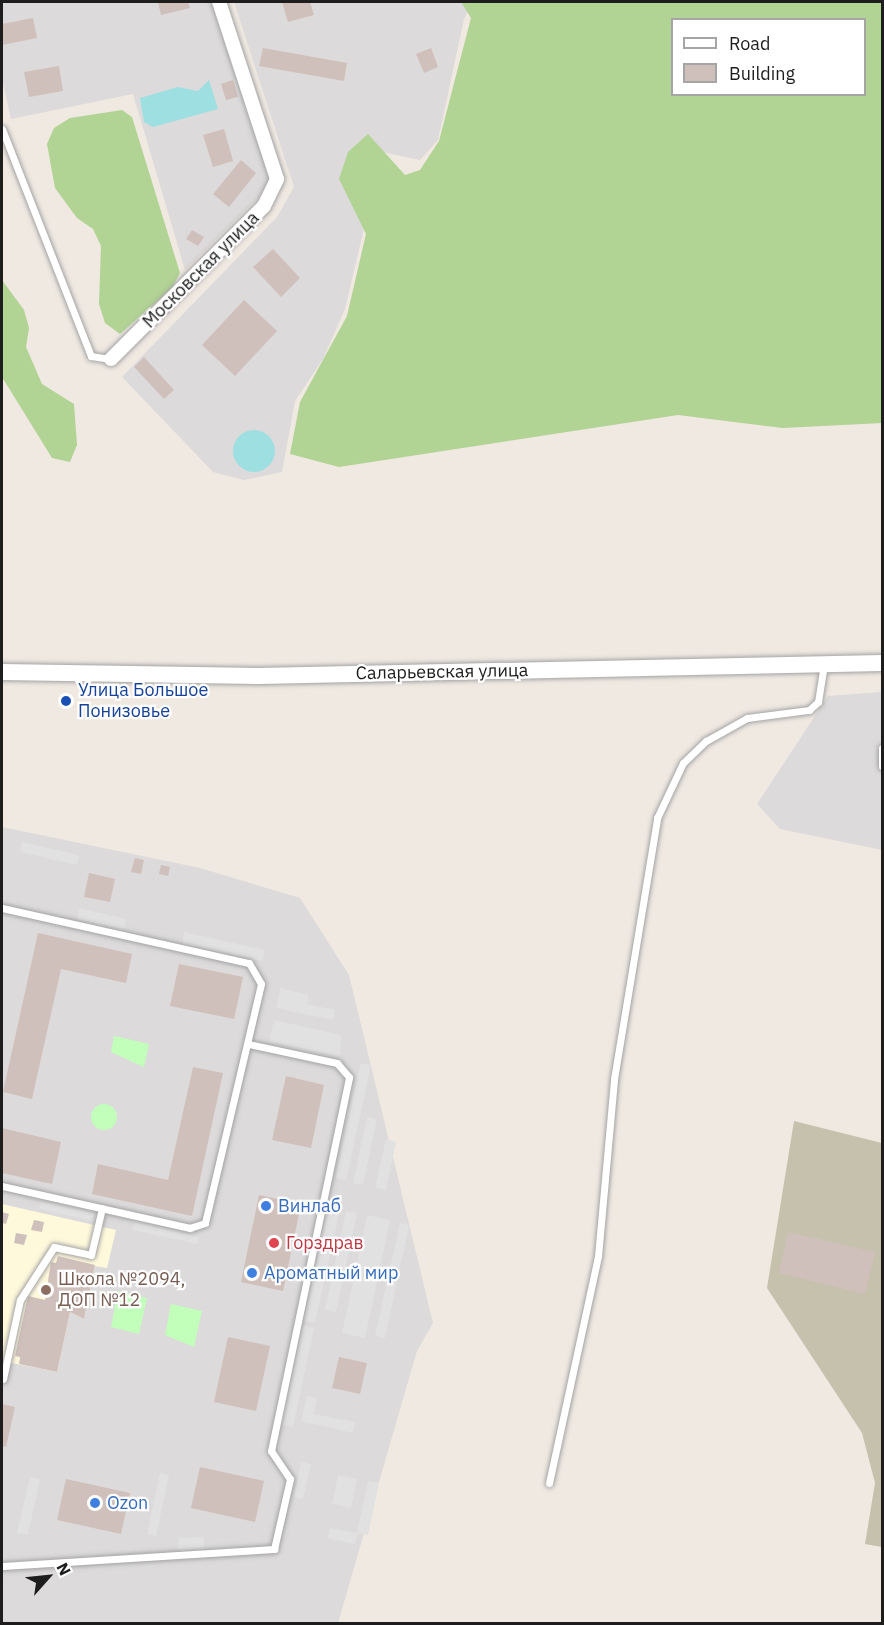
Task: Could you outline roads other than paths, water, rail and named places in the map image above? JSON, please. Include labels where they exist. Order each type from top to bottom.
[{"type":"street","name":"Московская улица","points":[[111,359],[264,206],[277,179],[219,2]]},
{"type":"street","name":"Саларьевская улица","points":[[2,672],[260,676],[882,663]]},
{"type":"lane","points":[[2,129],[91,356],[111,359]]},
{"type":"lane","points":[[549,1483],[598,1257],[614,1079],[657,818],[683,764],[706,741],[747,718],[809,710],[818,702],[824,664]]},
{"type":"lane","points":[[882,748],[882,766]]},
{"type":"lane","points":[[2,908],[249,963],[261,984],[205,1223],[190,1228],[2,1186]]},
{"type":"lane","points":[[2,1566],[274,1549],[290,1479],[271,1451],[349,1077],[338,1064],[248,1044]]},
{"type":"lane","points":[[3,1379],[20,1300],[54,1247],[91,1255],[102,1208]]},
{"type":"water","points":[[209,80],[218,109],[153,127],[144,122],[140,98],[178,87],[198,91]]},
{"type":"water","points":[[254,430],[269,436],[275,451],[269,466],[254,472],[239,466],[233,451],[239,436]]},
{"type":"place","name":"Улица Большое Понизовье","points":[[66,701]]},
{"type":"place","name":"Винлаб","points":[[266,1206]]},
{"type":"place","name":"Горздрав","points":[[274,1243]]},
{"type":"place","name":"Ароматный мир","points":[[252,1273]]},
{"type":"place","name":"Школа №2094, ДОП №12","points":[[46,1290]]},
{"type":"place","name":"Ozon","points":[[95,1503]]}]
